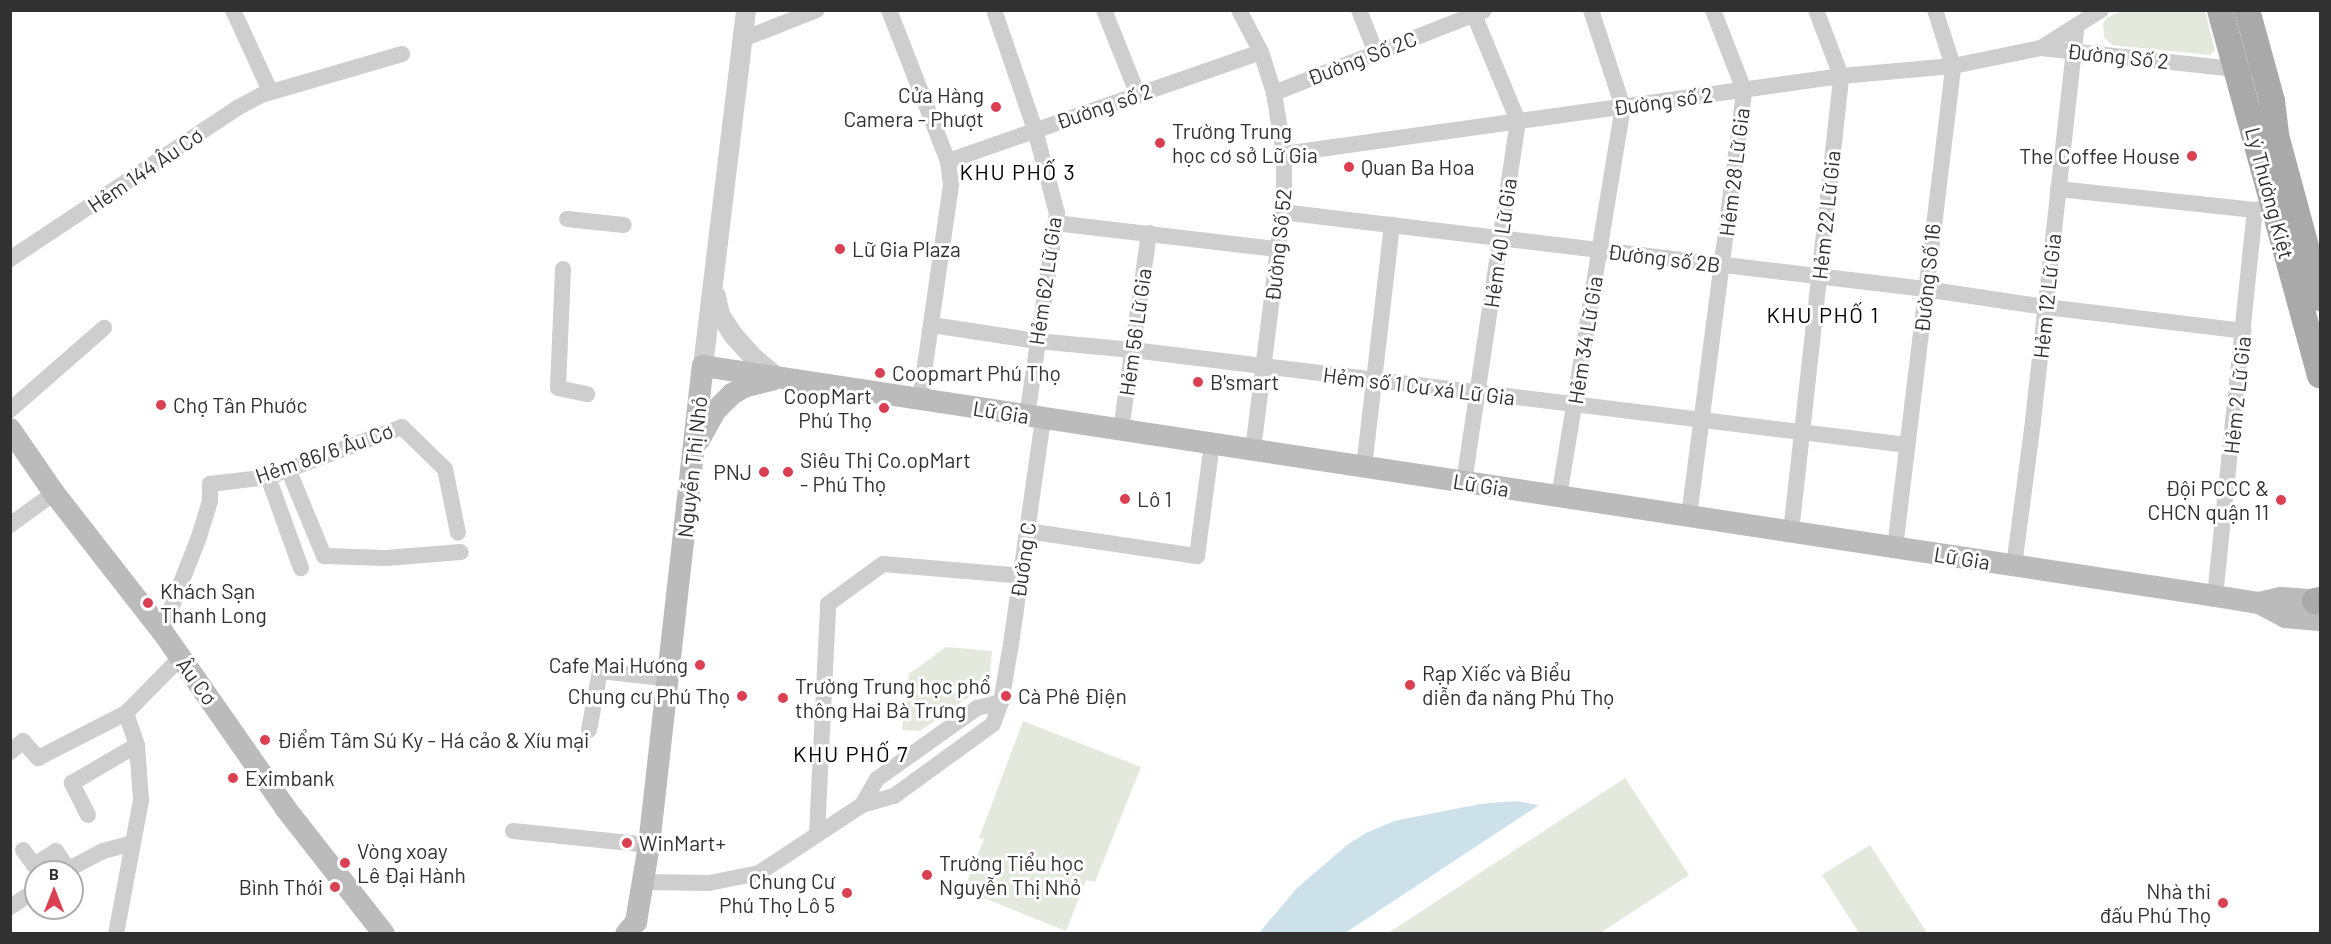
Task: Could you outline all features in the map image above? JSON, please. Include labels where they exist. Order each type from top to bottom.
[{"type":"main road","name":"Lý Thường Kiệt","points":[[2220,10],[2236,69],[2264,208],[2320,376]]},
{"type":"main road","name":"Lý Thường Kiệt","points":[[2247,10],[2272,101],[2277,138],[2320,298]]},
{"type":"main road","name":"Lữ Gia","points":[[703,366],[2259,603],[2281,598],[2319,605]]},
{"type":"main road","name":"Nguyễn Thị Nhỏ","points":[[635,930],[649,846],[670,680],[703,366]]},
{"type":"main road","points":[[693,450],[715,411],[732,394],[746,386],[778,378]]},
{"type":"main road","name":"Âu Cơ","points":[[10,429],[54,493],[162,631],[179,659],[286,809],[384,933]]},
{"type":"street","points":[[233,10],[277,90]]},
{"type":"street","name":"Nguyễn Thị Nhỏ","points":[[703,366],[746,10]]},
{"type":"street","points":[[743,39],[817,10]]},
{"type":"street","points":[[889,10],[948,160],[951,185],[920,399]]},
{"type":"street","name":"Hẻm 62 Lữ Gia","points":[[994,10],[1035,130],[1057,213],[1037,341],[1035,417]]},
{"type":"street","points":[[1104,10],[1138,95]]},
{"type":"street","name":"Đường Số 52","points":[[1239,10],[1261,52],[1274,93],[1284,154],[1282,212],[1253,450]]},
{"type":"street","points":[[1359,10],[1376,53]]},
{"type":"street","name":"Hẻm 34 Lữ Gia","points":[[1559,497],[1623,107],[1591,10]]},
{"type":"street","name":"Hẻm 28 Lữ Gia","points":[[1689,516],[1744,90],[1713,10]]},
{"type":"street","name":"Hẻm 22 Lữ Gia","points":[[1791,532],[1841,76],[1816,10]]},
{"type":"street","name":"Đường Số 16","points":[[1895,548],[1953,66],[1935,10]]},
{"type":"street","name":"Đường Số 2","points":[[2041,48],[2101,10]]},
{"type":"street","points":[[1477,12],[1518,122]]},
{"type":"street","name":"Đường Số 2C","points":[[1274,93],[1477,12]]},
{"type":"street","name":"Hẻm 12 Lữ Gia","points":[[2014,566],[2078,25]]},
{"type":"street","name":"Đường số 2","points":[[1284,154],[1841,76],[1953,66],[2041,48]]},
{"type":"street","name":"Đường Số 2","points":[[2041,48],[2264,72]]},
{"type":"street","name":"Đường số 2","points":[[948,160],[1261,52]]},
{"type":"street","name":"Hẻm 144 Âu Cơ","points":[[10,259],[237,108],[277,90],[402,54]]},
{"type":"street","name":"Hẻm 40 Lữ Gia","points":[[1464,482],[1518,122]]},
{"type":"street","points":[[2058,189],[2264,208]]},
{"type":"street","name":"Hẻm 2 Lữ Gia","points":[[2215,596],[2244,331],[2264,208]]},
{"type":"street","name":"Đường số 2B","points":[[1282,212],[1926,289],[2046,307],[2244,331]]},
{"type":"street","points":[[567,219],[624,225]]},
{"type":"street","points":[[1055,223],[1278,249]]},
{"type":"street","points":[[1364,467],[1392,225]]},
{"type":"street","name":"Hẻm 56 Lữ Gia","points":[[1121,430],[1149,233]]},
{"type":"street","points":[[563,269],[558,388],[587,394]]},
{"type":"street","points":[[714,282],[720,315],[754,358],[778,378]]},
{"type":"street","name":"Hẻm số 1 Cư xá Lữ Gia","points":[[932,325],[1037,341],[1133,350],[1574,406],[1803,431],[1907,445]]},
{"type":"street","points":[[10,410],[104,328]]},
{"type":"street","name":"Đường C","points":[[642,882],[709,883],[759,873],[862,805],[894,796],[993,724],[1001,702],[1022,576],[1035,417]]},
{"type":"street","name":"Hẻm 86/6 Âu Cơ","points":[[162,631],[199,537],[210,501],[210,484],[268,477],[402,427],[445,469],[458,533]]},
{"type":"street","points":[[1027,531],[1197,556],[1212,444]]},
{"type":"street","points":[[288,469],[324,556],[386,558],[461,552]]},
{"type":"street","points":[[268,477],[301,568]]},
{"type":"street","points":[[10,525],[54,493]]},
{"type":"street","points":[[817,833],[828,604],[884,564],[1022,576]]},
{"type":"street","points":[[10,752],[23,741],[38,758],[126,712],[179,659]]},
{"type":"street","points":[[589,730],[600,671],[670,680]]},
{"type":"street","name":"Đường C","points":[[862,805],[877,779],[977,708],[1001,702]]},
{"type":"street","points":[[116,933],[141,800],[137,745],[126,712]]},
{"type":"street","points":[[88,815],[72,783],[137,745]]},
{"type":"street","points":[[513,831],[649,846]]},
{"type":"street","points":[[84,860],[103,850],[132,843]]},
{"type":"street","points":[[23,850],[30,860]]},
{"type":"street","points":[[42,860],[56,851],[60,860]]},
{"type":"street","points":[[10,907],[24,898]]},
{"type":"shaded area","points":[[2124,10],[2205,11],[2215,51],[2209,55],[2112,45],[2104,37],[2103,24],[2106,18]]},
{"type":"shaded area","points":[[946,647],[992,651],[989,683],[920,731],[902,730],[909,674]]},
{"type":"shaded area","points":[[1023,721],[1141,767],[1095,882],[1086,880],[1066,931],[964,890],[984,839],[979,838]]},
{"type":"shaded area","points":[[1625,778],[1689,875],[1600,933],[1388,933]]},
{"type":"shaded area","points":[[1870,845],[1927,933],[1859,933],[1822,875]]},
{"type":"water","points":[[1516,801],[1539,805],[1345,933],[1259,933],[1297,888],[1347,845],[1366,833],[1394,821],[1480,804]]},
{"type":"place","name":"Cửa Hàng Camera - Phượt","points":[[996,107]]},
{"type":"place","name":"Trường Trung học cơ sở Lữ Gia","points":[[1160,143]]},
{"type":"place","name":"The Coffee House","points":[[2192,156]]},
{"type":"place","name":"Quan Ba Hoa","points":[[1349,167]]},
{"type":"place","name":"Lữ Gia Plaza","points":[[840,249]]},
{"type":"place","name":"Coopmart Phú Thọ","points":[[880,373]]},
{"type":"place","name":"B'smart","points":[[1198,382]]},
{"type":"place","name":"Chợ Tân Phước","points":[[161,405]]},
{"type":"place","name":"CoopMart Phú Thọ","points":[[884,408]]},
{"type":"place","name":"PNJ","points":[[764,472]]},
{"type":"place","name":"Siêu Thị Co.opMart - Phú Thọ","points":[[788,472]]},
{"type":"place","name":"Lô 1","points":[[1125,499]]},
{"type":"place","name":"Đội PCCC & CHCN quận 11","points":[[2281,500]]},
{"type":"place","name":"Khách Sạn Thanh Long","points":[[148,603]]},
{"type":"place","name":"Cafe Mai Hương","points":[[700,665]]},
{"type":"place","name":"Rạp Xiếc và Biểu diễn đa năng Phú Thọ","points":[[1410,685]]},
{"type":"place","name":"Chung cư Phú Thọ","points":[[742,696]]},
{"type":"place","name":"Cà Phê Điện","points":[[1006,696]]},
{"type":"place","name":"Trường Trung học phổ thông Hai Bà Trưng","points":[[783,698]]},
{"type":"place","name":"Điểm Tâm Sú Ky - Há cảo & Xíu mại","points":[[265,740]]},
{"type":"place","name":"Eximbank","points":[[233,778]]},
{"type":"place","name":"WinMart+","points":[[627,843]]},
{"type":"place","name":"Vòng xoay Lê Đại Hành","points":[[345,863]]},
{"type":"place","name":"Trường Tiểu học Nguyễn Thị Nhỏ","points":[[927,875]]},
{"type":"place","name":"Bình Thới","points":[[335,887]]},
{"type":"place","name":"Chung Cư Phú Thọ Lô 5","points":[[847,893]]},
{"type":"place","name":"Nhà thi đấu Phú Thọ","points":[[2223,903]]},
{"type":"district","name":"KHU PHỐ 3","points":[[1018,172]]},
{"type":"district","name":"KHU PHỐ 1","points":[[1823,315]]},
{"type":"district","name":"KHU PHỐ 7","points":[[851,754]]}]
